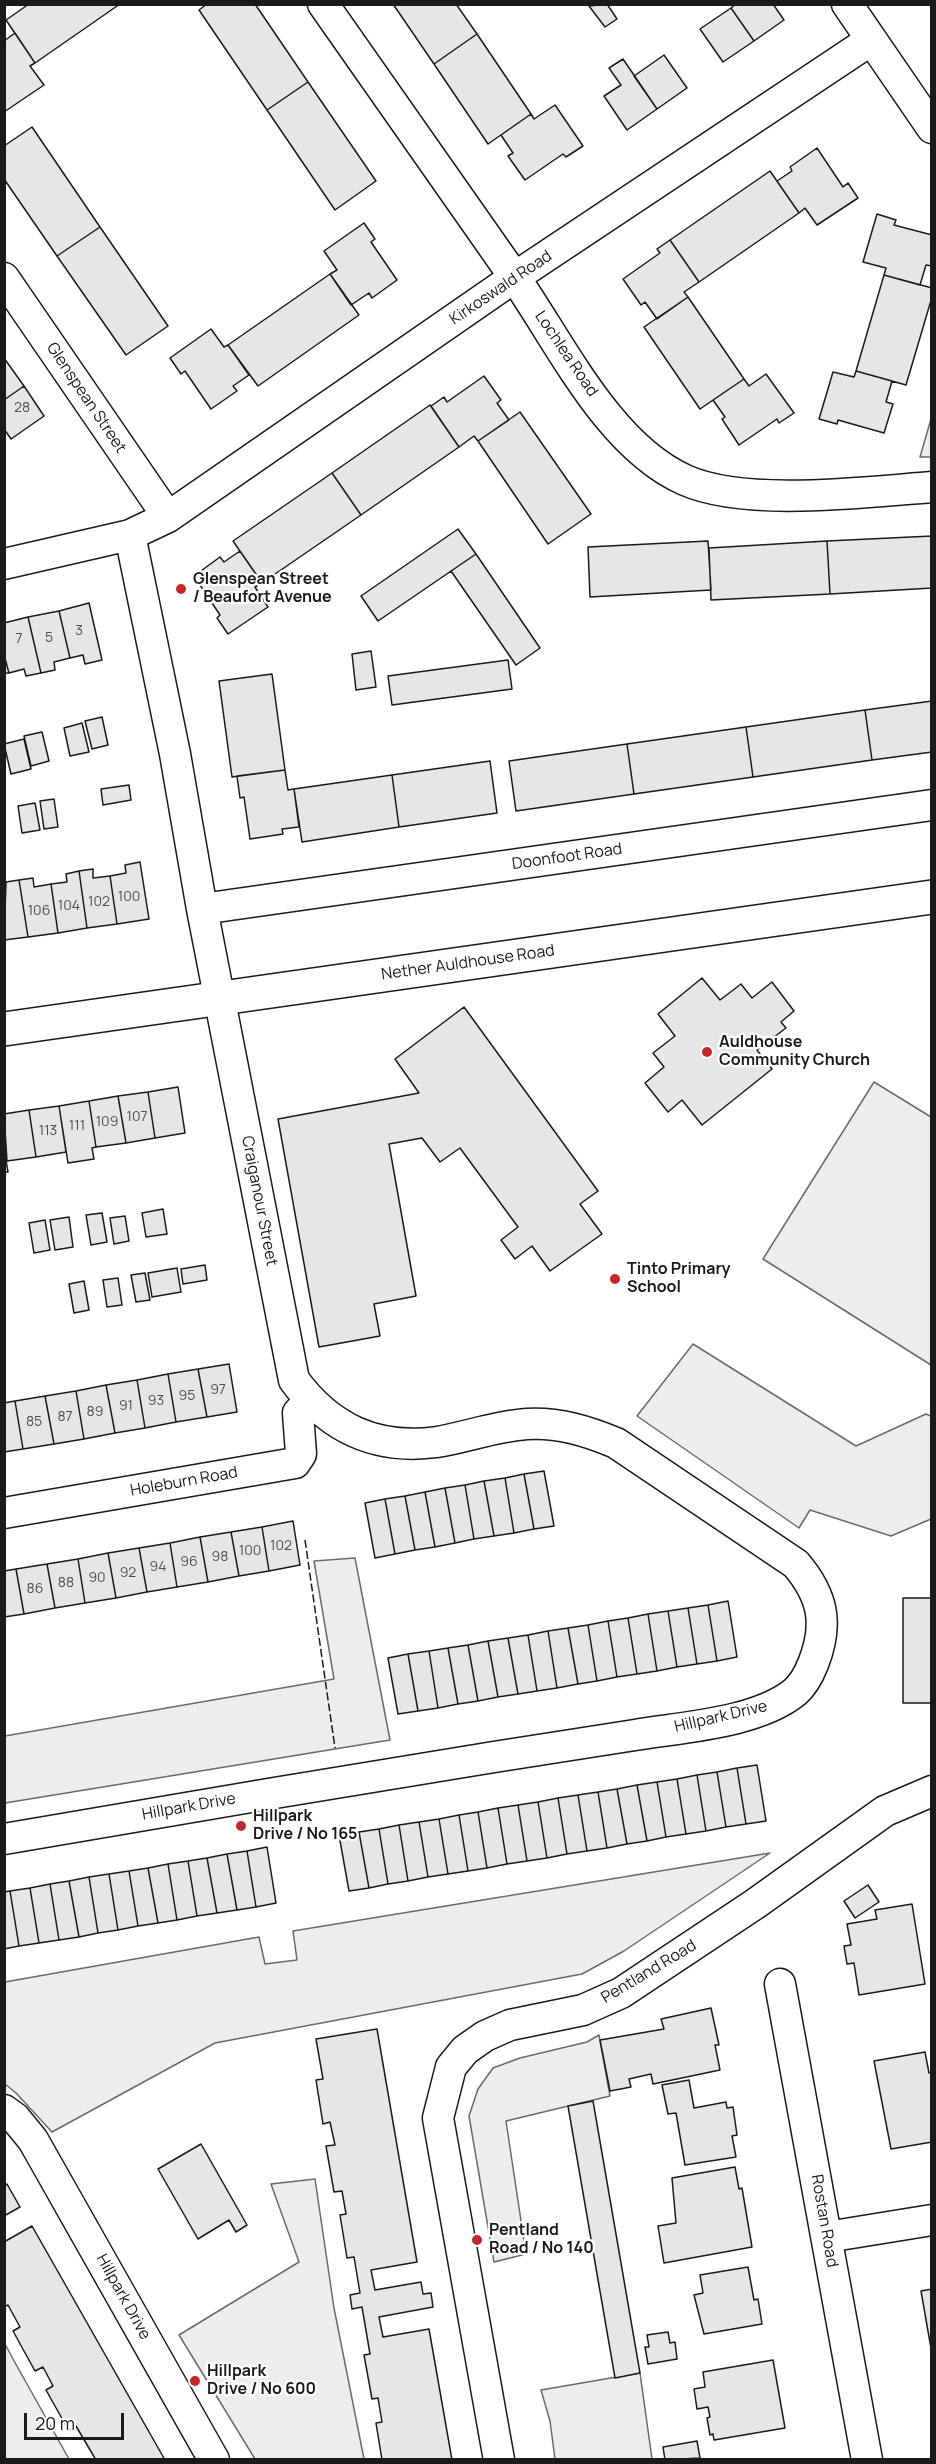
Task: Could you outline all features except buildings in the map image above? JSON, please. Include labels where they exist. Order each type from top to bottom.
[{"type":"main road","name":"Nether Auldhouse Road","points":[[4,1029],[932,897]]},
{"type":"street","name":"Lochlea Road","points":[[323,4],[515,277],[619,430],[637,451],[686,481],[717,490],[759,495],[932,487]]},
{"type":"street","points":[[846,4],[932,128]]},
{"type":"street","name":"Kirkoswald Road","points":[[4,564],[130,535],[168,517],[515,277],[871,40]]},
{"type":"street","name":"Glenspean Street","points":[[4,279],[168,517]]},
{"type":"street","name":"Craiganour Street","points":[[130,535],[175,754],[202,909],[290,1362],[294,1380],[310,1401]]},
{"type":"street","name":"Doonfoot Road","points":[[202,909],[932,805]]},
{"type":"street","name":"Holeburn Road","points":[[4,1513],[295,1463],[301,1454],[298,1413],[310,1401]]},
{"type":"street","name":"Hillpark Drive","points":[[4,1839],[729,1718],[779,1702],[797,1691],[809,1674],[819,1649],[822,1627],[821,1607],[812,1583],[796,1564],[615,1443],[589,1431],[563,1426],[529,1424],[494,1427],[439,1442],[401,1445],[376,1440],[352,1431],[333,1420],[310,1401]]},
{"type":"street","name":"Pentland Road","points":[[500,2460],[440,2129],[442,2098],[451,2067],[465,2050],[485,2036],[510,2025],[583,2010],[621,1993],[755,1904],[885,1811],[932,1791]]},
{"type":"street","name":"Rostan Road","points":[[780,1984],[867,2460]]},
{"type":"street","name":"Hillpark Drive","points":[[4,2110],[15,2118],[37,2147],[214,2460]]},
{"type":"street","points":[[827,2237],[932,2220]]},
{"type":"shaded area","points":[[931,419],[931,457],[920,457]]},
{"type":"shaded area","points":[[874,1082],[931,1117],[931,1365],[763,1259]]},
{"type":"shaded area","points":[[693,1344],[856,1446],[926,1414],[931,1416],[931,1519],[891,1536],[810,1510],[799,1528],[637,1416]]},
{"type":"shaded area","points":[[355,1558],[390,1740],[5,1803],[5,1736],[334,1679],[314,1561]]},
{"type":"shaded area","points":[[770,1853],[624,1951],[582,1974],[215,2043],[52,2132],[5,2084],[5,1982],[259,1937],[265,1964],[297,1960],[293,1931]]},
{"type":"shaded area","points":[[599,2035],[610,2096],[506,2121],[526,2254],[494,2262],[469,2116],[478,2089],[493,2068],[520,2058],[587,2042]]},
{"type":"shaded area","points":[[315,2179],[334,2308],[364,2459],[255,2459],[179,2335],[299,2262],[271,2184]]},
{"type":"shaded area","points":[[5,2344],[13,2359],[69,2459],[5,2459]]},
{"type":"shaded area","points":[[640,2373],[652,2459],[555,2459],[550,2421],[541,2390]]},
{"type":"fence","points":[[305,1540],[335,1748]]},
{"type":"place","name":"Glenspean Street / Beaufort Avenue","points":[[181,589]]},
{"type":"place","name":"Auldhouse Community Church","points":[[707,1052]]},
{"type":"place","name":"Tinto Primary School","points":[[615,1279]]},
{"type":"place","name":"Hillpark Drive / No 165","points":[[241,1826]]},
{"type":"place","name":"Pentland Road / No 140","points":[[477,2240]]},
{"type":"place","name":"Hillpark Drive / No 600","points":[[195,2381]]}]
